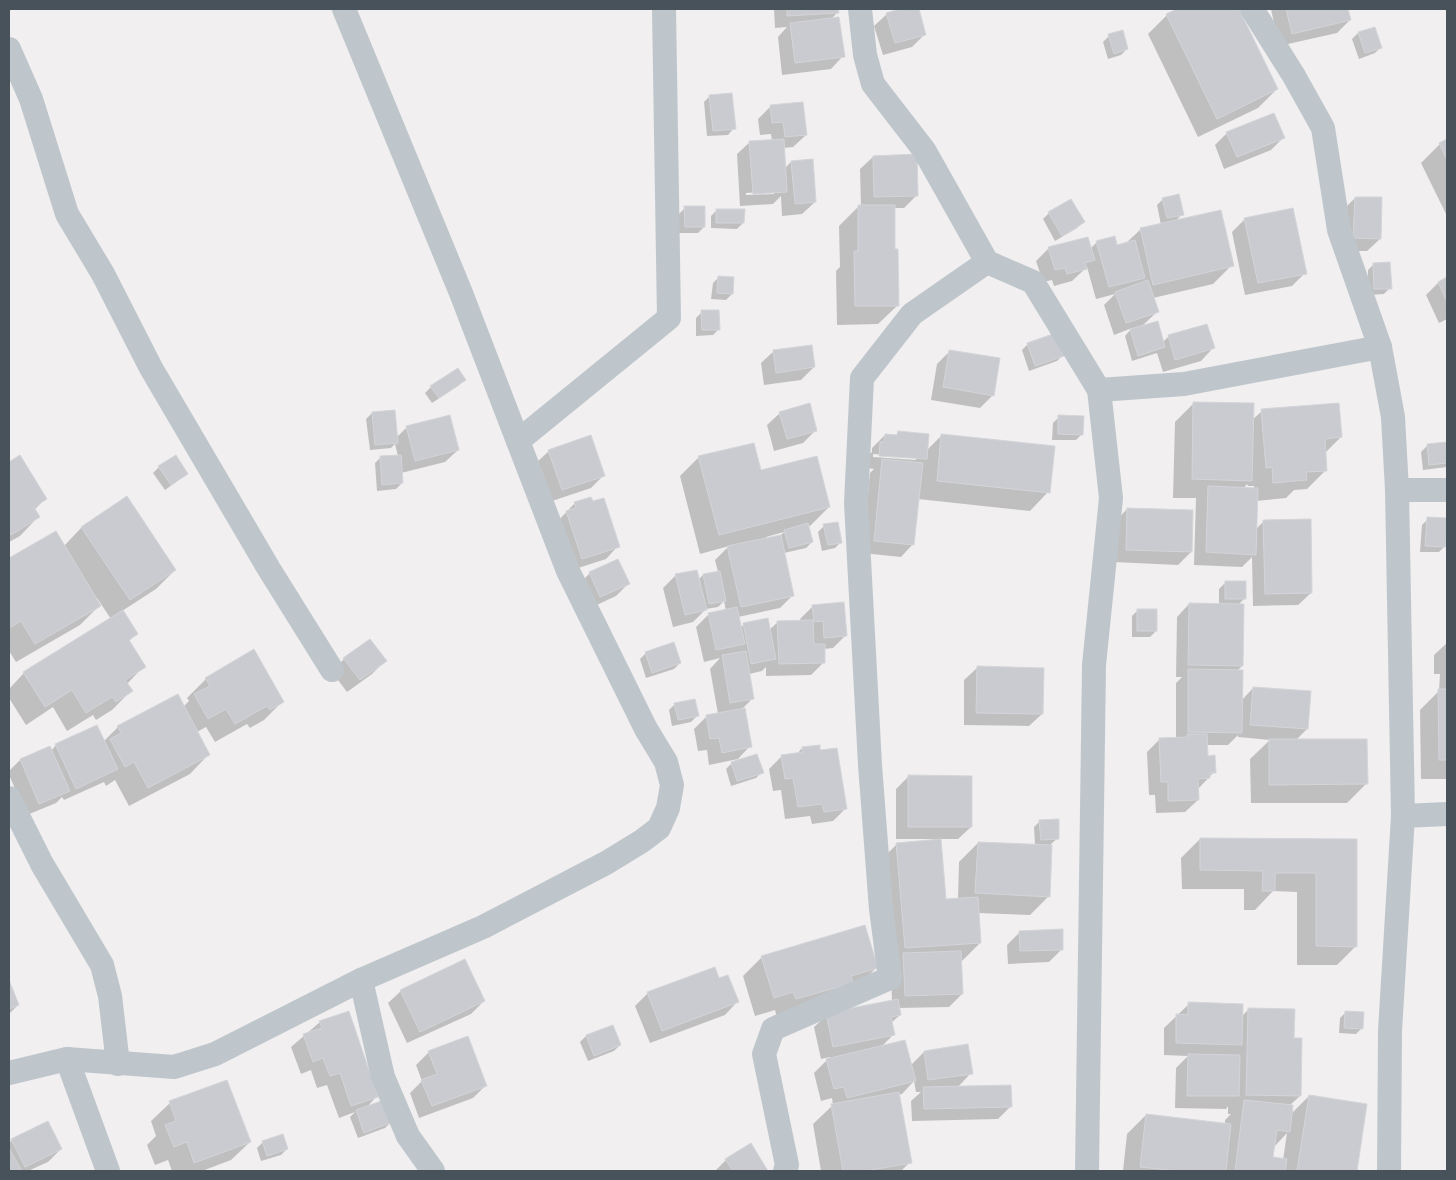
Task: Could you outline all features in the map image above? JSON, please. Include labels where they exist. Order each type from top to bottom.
[{"type":"street","points":[[9,1073],[67,1059],[174,1067],[215,1054],[361,980],[483,927],[606,863],[659,828],[668,808],[672,785],[666,762],[646,728],[568,571],[461,294],[344,9]]},
{"type":"street","points":[[518,441],[669,318],[664,9]]},
{"type":"street","points":[[860,9],[864,55],[873,84],[924,150],[987,262],[1033,282],[1099,390],[1112,498],[1094,664],[1087,1171]]},
{"type":"street","points":[[1252,9],[1294,76],[1323,128],[1339,230],[1380,348],[1393,417],[1397,490],[1403,816],[1390,1031],[1389,1171]]},
{"type":"street","points":[[9,49],[31,99],[67,214],[103,274],[151,368],[269,569],[332,670]]},
{"type":"street","points":[[785,1171],[787,1165],[764,1054],[773,1029],[890,978],[881,909],[870,764],[856,503],[862,378],[912,314],[987,262]]},
{"type":"street","points":[[1099,390],[1184,384],[1380,348]]},
{"type":"street","points":[[1397,490],[1447,490]]},
{"type":"street","points":[[9,798],[42,864],[102,965],[110,996],[118,1064]]},
{"type":"street","points":[[1403,816],[1447,814]]},
{"type":"street","points":[[361,980],[383,1077],[408,1136],[433,1171]]},
{"type":"street","points":[[67,1059],[108,1171]]},
{"type":"building","points":[[787,9],[838,9],[839,13],[787,16]]},
{"type":"building","points":[[900,9],[919,9],[926,35],[895,43],[886,13]]},
{"type":"building","points":[[1177,9],[1239,9],[1278,89],[1217,119],[1166,14]]},
{"type":"building","points":[[1286,9],[1348,9],[1351,20],[1292,34]]},
{"type":"building","points":[[839,17],[845,57],[795,63],[790,23]]},
{"type":"building","points":[[1375,27],[1382,48],[1365,53],[1358,32]]},
{"type":"building","points":[[1123,30],[1128,49],[1114,54],[1108,34]]},
{"type":"building","points":[[732,93],[736,129],[713,131],[709,95]]},
{"type":"building","points":[[803,102],[807,135],[785,137],[783,122],[772,123],[770,105]]},
{"type":"building","points":[[1274,113],[1285,138],[1237,157],[1226,132]]},
{"type":"building","points":[[784,139],[787,192],[753,194],[749,141]]},
{"type":"building","points":[[1447,139],[1447,160],[1439,143]]},
{"type":"building","points":[[917,154],[918,196],[874,197],[873,156]]},
{"type":"building","points":[[813,159],[816,202],[795,204],[791,161]]},
{"type":"building","points":[[1179,194],[1184,215],[1167,218],[1162,198]]},
{"type":"building","points":[[1355,197],[1382,197],[1381,239],[1353,238]]},
{"type":"building","points":[[1071,199],[1085,222],[1062,236],[1048,212]]},
{"type":"building","points":[[858,205],[895,205],[895,249],[898,249],[899,306],[855,306],[854,251],[858,251]]},
{"type":"building","points":[[684,206],[705,206],[705,227],[685,227]]},
{"type":"building","points":[[1293,208],[1307,274],[1258,283],[1244,218]]},
{"type":"building","points":[[716,209],[745,209],[744,223],[716,223]]},
{"type":"building","points":[[1221,210],[1234,266],[1153,285],[1140,228]]},
{"type":"building","points":[[1115,236],[1117,245],[1135,240],[1145,278],[1109,287],[1096,241]]},
{"type":"building","points":[[1088,237],[1095,260],[1085,263],[1087,269],[1067,274],[1065,268],[1055,270],[1048,247]]},
{"type":"building","points":[[1390,262],[1392,289],[1374,289],[1373,263]]},
{"type":"building","points":[[718,276],[734,277],[733,294],[717,293]]},
{"type":"building","points":[[1447,277],[1447,302],[1438,282]]},
{"type":"building","points":[[1148,280],[1159,312],[1126,323],[1115,292]]},
{"type":"building","points":[[701,310],[719,310],[720,330],[702,330]]},
{"type":"building","points":[[1158,321],[1165,347],[1138,356],[1130,329]]},
{"type":"building","points":[[1207,324],[1215,348],[1175,360],[1168,335]]},
{"type":"building","points":[[1056,333],[1064,356],[1035,366],[1027,343]]},
{"type":"building","points":[[812,345],[815,367],[776,373],[773,350]]},
{"type":"building","points":[[949,350],[1000,358],[994,396],[943,387]]},
{"type":"building","points":[[458,368],[466,380],[439,398],[430,386]]},
{"type":"building","points":[[1193,402],[1254,403],[1252,481],[1192,479]]},
{"type":"building","points":[[810,403],[817,431],[787,439],[779,412]]},
{"type":"building","points":[[1339,403],[1342,437],[1325,439],[1327,471],[1306,472],[1307,480],[1273,483],[1272,467],[1266,468],[1261,409]]},
{"type":"building","points":[[395,410],[398,443],[375,445],[372,412]]},
{"type":"building","points":[[450,415],[459,450],[415,461],[406,426]]},
{"type":"building","points":[[1058,415],[1084,416],[1083,435],[1058,434]]},
{"type":"building","points":[[898,431],[929,434],[927,459],[879,456],[880,442],[884,442],[885,434],[897,435]]},
{"type":"building","points":[[941,434],[1055,446],[1050,493],[937,481]]},
{"type":"building","points":[[591,435],[605,476],[562,490],[548,450]]},
{"type":"building","points":[[1447,442],[1447,463],[1429,465],[1427,444]]},
{"type":"building","points":[[754,443],[761,470],[817,456],[830,507],[719,535],[698,456]]},
{"type":"building","points":[[20,455],[47,499],[34,507],[40,517],[11,535],[9,530],[9,462]]},
{"type":"building","points":[[176,455],[188,474],[171,485],[158,466]]},
{"type":"building","points":[[401,455],[403,483],[382,485],[380,456]]},
{"type":"building","points":[[882,459],[923,463],[914,545],[874,541]]},
{"type":"building","points":[[1208,486],[1258,488],[1256,555],[1206,552]]},
{"type":"building","points":[[127,496],[176,570],[130,600],[81,527]]},
{"type":"building","points":[[591,497],[593,501],[604,498],[620,547],[582,559],[566,511],[576,508],[574,502]]},
{"type":"building","points":[[1127,508],[1193,510],[1192,552],[1126,550]]},
{"type":"building","points":[[1427,517],[1447,518],[1446,547],[1425,546]]},
{"type":"building","points":[[1311,519],[1312,593],[1265,594],[1263,520]]},
{"type":"building","points":[[838,522],[842,543],[828,545],[823,524]]},
{"type":"building","points":[[808,523],[813,542],[789,548],[784,530]]},
{"type":"building","points":[[56,531],[101,606],[35,644],[21,621],[9,628],[9,558]]},
{"type":"building","points":[[781,535],[794,596],[741,607],[727,546]]},
{"type":"building","points":[[618,559],[630,584],[600,597],[589,572]]},
{"type":"building","points":[[697,570],[707,610],[685,615],[675,574]]},
{"type":"building","points":[[720,571],[726,601],[709,604],[703,574]]},
{"type":"building","points":[[1225,581],[1246,581],[1246,599],[1225,599]]},
{"type":"building","points":[[844,602],[847,636],[824,638],[823,621],[814,622],[812,605]]},
{"type":"building","points":[[1189,603],[1244,604],[1243,666],[1188,665]]},
{"type":"building","points":[[737,607],[745,644],[716,650],[708,613]]},
{"type":"building","points":[[1137,609],[1157,609],[1157,631],[1137,631]]},
{"type":"building","points":[[123,610],[138,634],[129,640],[146,667],[125,680],[133,691],[116,702],[112,697],[86,713],[72,690],[45,707],[23,672]]},
{"type":"building","points":[[768,618],[776,659],[751,664],[743,623]]},
{"type":"building","points":[[813,620],[814,644],[825,644],[825,663],[779,664],[777,621]]},
{"type":"building","points":[[370,639],[387,661],[360,680],[343,658]]},
{"type":"building","points":[[674,642],[681,663],[652,673],[645,652]]},
{"type":"building","points":[[254,649],[284,702],[270,710],[267,706],[235,724],[226,709],[208,719],[194,694],[210,686],[205,678]]},
{"type":"building","points":[[746,651],[754,699],[730,703],[722,655]]},
{"type":"building","points":[[977,666],[1044,668],[1043,714],[976,713]]},
{"type":"building","points":[[1188,669],[1243,670],[1242,733],[1188,732]]},
{"type":"building","points":[[1253,687],[1311,691],[1308,729],[1250,725]]},
{"type":"building","points":[[1438,689],[1447,689],[1447,760],[1439,760]]},
{"type":"building","points":[[178,694],[210,755],[148,788],[134,762],[125,767],[110,739],[121,733],[117,726]]},
{"type":"building","points":[[695,699],[699,716],[678,720],[674,703]]},
{"type":"building","points":[[745,708],[752,747],[722,753],[719,738],[710,739],[706,715]]},
{"type":"building","points":[[97,725],[118,769],[76,789],[55,744]]},
{"type":"building","points":[[1187,734],[1207,734],[1208,756],[1215,755],[1216,773],[1210,773],[1210,778],[1198,779],[1199,800],[1168,801],[1168,782],[1161,782],[1159,738],[1188,737]]},
{"type":"building","points":[[1269,739],[1367,739],[1368,784],[1269,785]]},
{"type":"building","points":[[820,745],[820,750],[837,748],[847,809],[824,812],[822,804],[798,807],[793,778],[785,779],[781,755],[803,752],[802,747]]},
{"type":"building","points":[[50,746],[70,791],[39,804],[20,759]]},
{"type":"building","points":[[757,754],[764,773],[737,781],[731,762]]},
{"type":"building","points":[[908,775],[972,776],[972,827],[908,827]]},
{"type":"building","points":[[1059,819],[1059,839],[1041,840],[1039,820]]},
{"type":"building","points":[[1200,838],[1357,839],[1357,947],[1316,946],[1316,873],[1275,873],[1275,891],[1262,891],[1263,871],[1200,870]]},
{"type":"building","points":[[941,839],[946,899],[978,897],[981,943],[905,948],[896,843]]},
{"type":"building","points":[[978,842],[1052,845],[1050,897],[975,893]]},
{"type":"building","points":[[865,925],[878,968],[851,976],[853,983],[796,999],[793,992],[774,998],[761,956]]},
{"type":"building","points":[[1063,929],[1063,950],[1020,951],[1019,931]]},
{"type":"building","points":[[961,951],[963,994],[905,996],[903,953]]},
{"type":"building","points":[[465,959],[485,1001],[420,1032],[400,990]]},
{"type":"building","points":[[715,967],[719,978],[728,975],[739,1002],[662,1031],[647,992]]},
{"type":"building","points":[[9,980],[19,1005],[9,1009]]},
{"type":"building","points":[[898,999],[901,1015],[891,1017],[895,1035],[833,1047],[826,1013]]},
{"type":"building","points":[[1188,1002],[1243,1004],[1242,1045],[1176,1043],[1176,1014],[1188,1015]]},
{"type":"building","points":[[1248,1008],[1295,1009],[1294,1038],[1302,1038],[1301,1096],[1246,1095]]},
{"type":"building","points":[[349,1011],[378,1097],[351,1106],[340,1073],[330,1076],[323,1058],[313,1062],[303,1034],[322,1028],[319,1021]]},
{"type":"building","points":[[1345,1011],[1364,1012],[1363,1029],[1344,1028]]},
{"type":"building","points":[[613,1025],[621,1045],[594,1056],[586,1035]]},
{"type":"building","points":[[468,1036],[487,1086],[432,1106],[421,1080],[437,1074],[428,1051]]},
{"type":"building","points":[[905,1040],[916,1081],[847,1098],[844,1087],[834,1089],[826,1059]]},
{"type":"building","points":[[968,1044],[973,1074],[928,1080],[924,1051]]},
{"type":"building","points":[[1188,1054],[1240,1055],[1239,1096],[1187,1096]]},
{"type":"building","points":[[227,1080],[251,1142],[194,1163],[187,1142],[174,1147],[165,1125],[176,1121],[169,1101]]},
{"type":"building","points":[[1011,1085],[1012,1107],[924,1109],[923,1087]]},
{"type":"building","points":[[899,1092],[912,1163],[865,1171],[843,1171],[831,1104]]},
{"type":"building","points":[[1309,1095],[1367,1104],[1357,1171],[1297,1171]]},
{"type":"building","points":[[384,1100],[392,1122],[364,1133],[356,1110]]},
{"type":"building","points":[[1244,1100],[1293,1105],[1290,1132],[1277,1130],[1273,1157],[1287,1159],[1285,1171],[1235,1171]]},
{"type":"building","points":[[1146,1114],[1231,1124],[1226,1171],[1178,1171],[1140,1167]]},
{"type":"building","points":[[48,1121],[62,1149],[25,1167],[11,1139]]},
{"type":"building","points":[[283,1134],[288,1149],[267,1156],[262,1141]]},
{"type":"building","points":[[751,1143],[768,1171],[733,1171],[725,1159]]},
{"type":"building","points":[[9,1148],[22,1171],[9,1171]]}]
